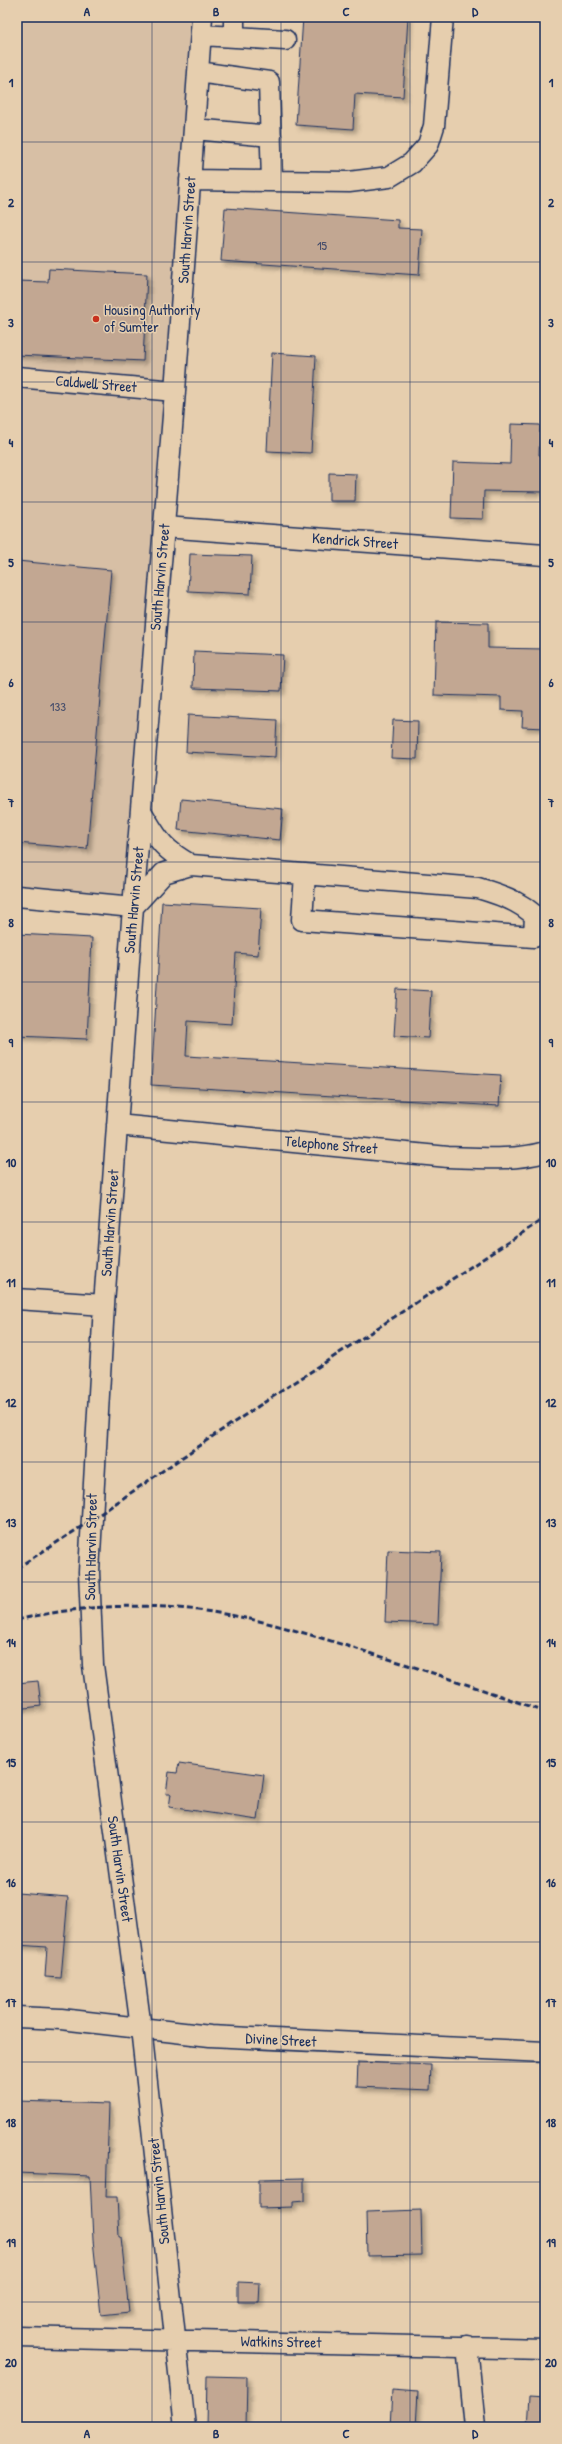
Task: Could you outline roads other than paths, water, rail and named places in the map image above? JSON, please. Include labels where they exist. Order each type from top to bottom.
[{"type":"street","points":[[234,17],[234,37]]},
{"type":"street","points":[[190,180],[349,182],[389,177],[412,163],[428,145],[434,126],[443,17]]},
{"type":"street","points":[[201,26],[234,37],[284,40]]},
{"type":"street","name":"South Harvin Street","points":[[185,2427],[141,2028],[93,1665],[89,1572],[90,1521],[117,1125],[133,907],[175,391],[201,26]]},
{"type":"street","points":[[198,72],[269,82],[272,181]]},
{"type":"street","points":[[194,129],[271,136]]},
{"type":"street","name":"Caldwell Street","points":[[17,377],[175,391]]},
{"type":"street","name":"Kendrick Street","points":[[164,527],[545,555]]},
{"type":"street","points":[[141,811],[161,844],[170,854],[191,866]]},
{"type":"street","points":[[17,896],[133,907],[164,872],[191,866],[305,874],[478,888],[510,898],[540,921],[534,937],[302,920],[305,874]]},
{"type":"street","name":"Telephone Street","points":[[117,1125],[448,1156],[499,1158],[535,1155],[545,1152]]},
{"type":"street","points":[[17,1299],[104,1305]]},
{"type":"street","name":"Divine Street","points":[[17,2017],[141,2028],[210,2036],[545,2052]]},
{"type":"street","name":"Watkins Street","points":[[17,2337],[467,2346],[545,2349]]},
{"type":"street","points":[[467,2346],[475,2427]]},
{"type":"railway","points":[[17,1568],[90,1521],[216,1434],[545,1218]]},
{"type":"railway","points":[[17,1620],[89,1608],[139,1606],[188,1609],[233,1615],[294,1630],[334,1642],[438,1675],[545,1712]]},
{"type":"place","name":"Housing Authority of Sumter","points":[[96,319]]}]
